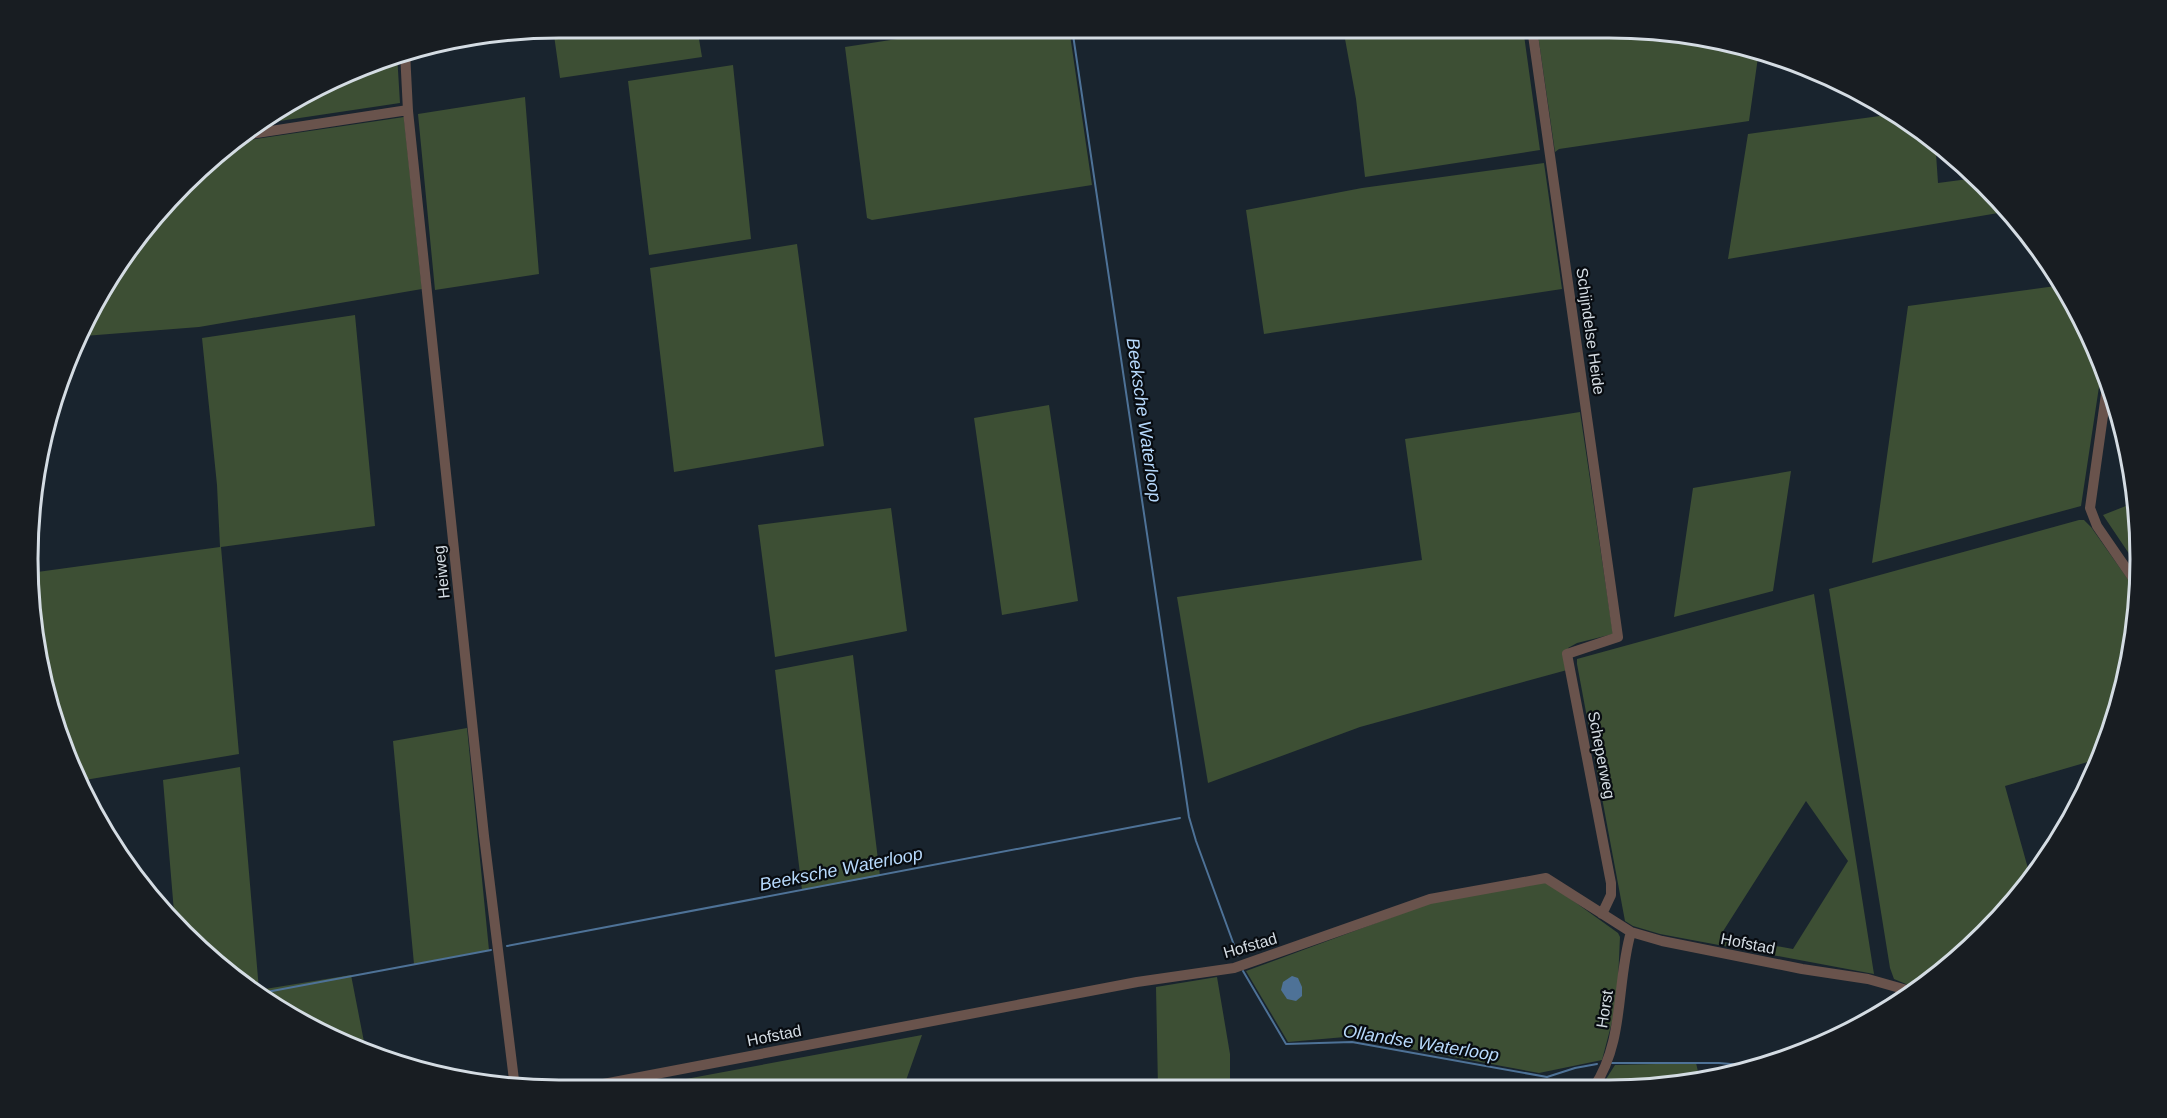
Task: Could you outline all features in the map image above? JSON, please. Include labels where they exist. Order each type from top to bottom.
[{"type":"street","name":"Schijndelse Heide","points":[[1533,38],[1618,637]]},
{"type":"street","name":"Heiweg","points":[[405,61],[408,110],[484,836],[514,1078]]},
{"type":"street","points":[[258,133],[408,110]]},
{"type":"street","points":[[2105,401],[2090,508],[2097,526],[2129,573]]},
{"type":"street","name":"Scheperweg","points":[[1602,914],[1611,895],[1611,883],[1567,654],[1618,637]]},
{"type":"street","name":"Hofstad","points":[[624,1080],[1125,984],[1234,968],[1430,899],[1546,878],[1631,932],[1662,941],[1732,955],[1868,979],[1903,989]]},
{"type":"street","name":"Horst","points":[[1598,1080],[1614,1040],[1631,932]]},
{"type":"green space","points":[[554,38],[699,38],[702,57],[560,78]]},
{"type":"green space","points":[[904,38],[1070,38],[1092,185],[872,220],[867,218],[845,47]]},
{"type":"green space","points":[[1345,38],[1524,38],[1540,150],[1365,177],[1356,99]]},
{"type":"green space","points":[[1538,38],[1608,38],[1676,42],[1758,59],[1749,121],[1559,149],[1555,152]]},
{"type":"green space","points":[[398,63],[400,103],[274,122],[328,91]]},
{"type":"green space","points":[[733,65],[751,239],[649,255],[628,81]]},
{"type":"green space","points":[[525,97],[539,274],[435,290],[418,114]]},
{"type":"green space","points":[[1883,116],[1936,154],[1938,183],[1965,179],[1998,213],[1728,259],[1748,134]]},
{"type":"green space","points":[[404,117],[422,289],[199,327],[88,336],[125,269],[167,215],[215,167],[249,140]]},
{"type":"green space","points":[[1544,163],[1562,289],[1264,334],[1246,210],[1362,188]]},
{"type":"green space","points":[[797,244],[824,446],[674,472],[650,268]]},
{"type":"green space","points":[[2053,286],[2076,328],[2099,384],[2081,506],[1872,563],[1908,306]]},
{"type":"green space","points":[[355,315],[375,526],[221,547],[239,754],[86,780],[65,727],[55,694],[42,627],[38,572],[220,547],[217,485],[202,338]]},
{"type":"green space","points":[[1049,405],[1078,601],[1002,615],[974,418]]},
{"type":"green space","points":[[1580,412],[1613,634],[1577,643],[1568,648],[1567,670],[1360,727],[1208,783],[1177,597],[1422,560],[1405,439]]},
{"type":"green space","points":[[1791,471],[1773,591],[1674,617],[1693,488]]},
{"type":"green space","points":[[2126,506],[2130,555],[2103,515]]},
{"type":"green space","points":[[891,508],[907,631],[775,657],[758,525]]},
{"type":"green space","points":[[2079,520],[2084,520],[2091,527],[2129,580],[2125,627],[2112,694],[2089,762],[2005,786],[2028,868],[1977,928],[1909,985],[1894,979],[1890,968],[1829,589]]},
{"type":"green space","points":[[1814,594],[1874,974],[1660,934],[1633,926],[1625,921],[1577,659]],"holes":[[[1806,801],[1848,861],[1793,949],[1720,936]]]},
{"type":"green space","points":[[853,655],[880,876],[802,890],[775,670]]},
{"type":"green space","points":[[467,728],[489,950],[414,964],[393,741]]},
{"type":"green space","points":[[240,767],[259,985],[215,951],[174,910],[163,780]]},
{"type":"green space","points":[[1547,882],[1618,933],[1620,937],[1617,1003],[1602,1060],[1539,1073],[1345,1037],[1288,1042],[1246,971],[1430,903]]},
{"type":"green space","points":[[351,975],[364,1043],[298,1011],[264,989]]},
{"type":"green space","points":[[1217,977],[1230,1054],[1230,1080],[1158,1080],[1156,987]]},
{"type":"green space","points":[[922,1035],[906,1080],[680,1080]]},
{"type":"green space","points":[[1696,1063],[1698,1072],[1642,1079],[1605,1080],[1615,1065]]},
{"type":"water","points":[[1292,976],[1298,978],[1302,987],[1302,996],[1296,1001],[1287,999],[1281,990],[1283,982]]},
{"type":"waterway","name":"Beeksche Waterloop","points":[[1073,38],[1189,817],[1238,956]]},
{"type":"waterway","name":"Beeksche Waterloop","points":[[507,946],[1180,818]]},
{"type":"waterway","name":"Beeksche Waterloop","points":[[267,992],[491,950]]},
{"type":"waterway","name":"Ollandse Waterloop","points":[[1243,971],[1286,1044],[1352,1042],[1547,1077],[1597,1064]]},
{"type":"waterway","name":"Ollandse Waterloop","points":[[1612,1063],[1736,1064]]}]
